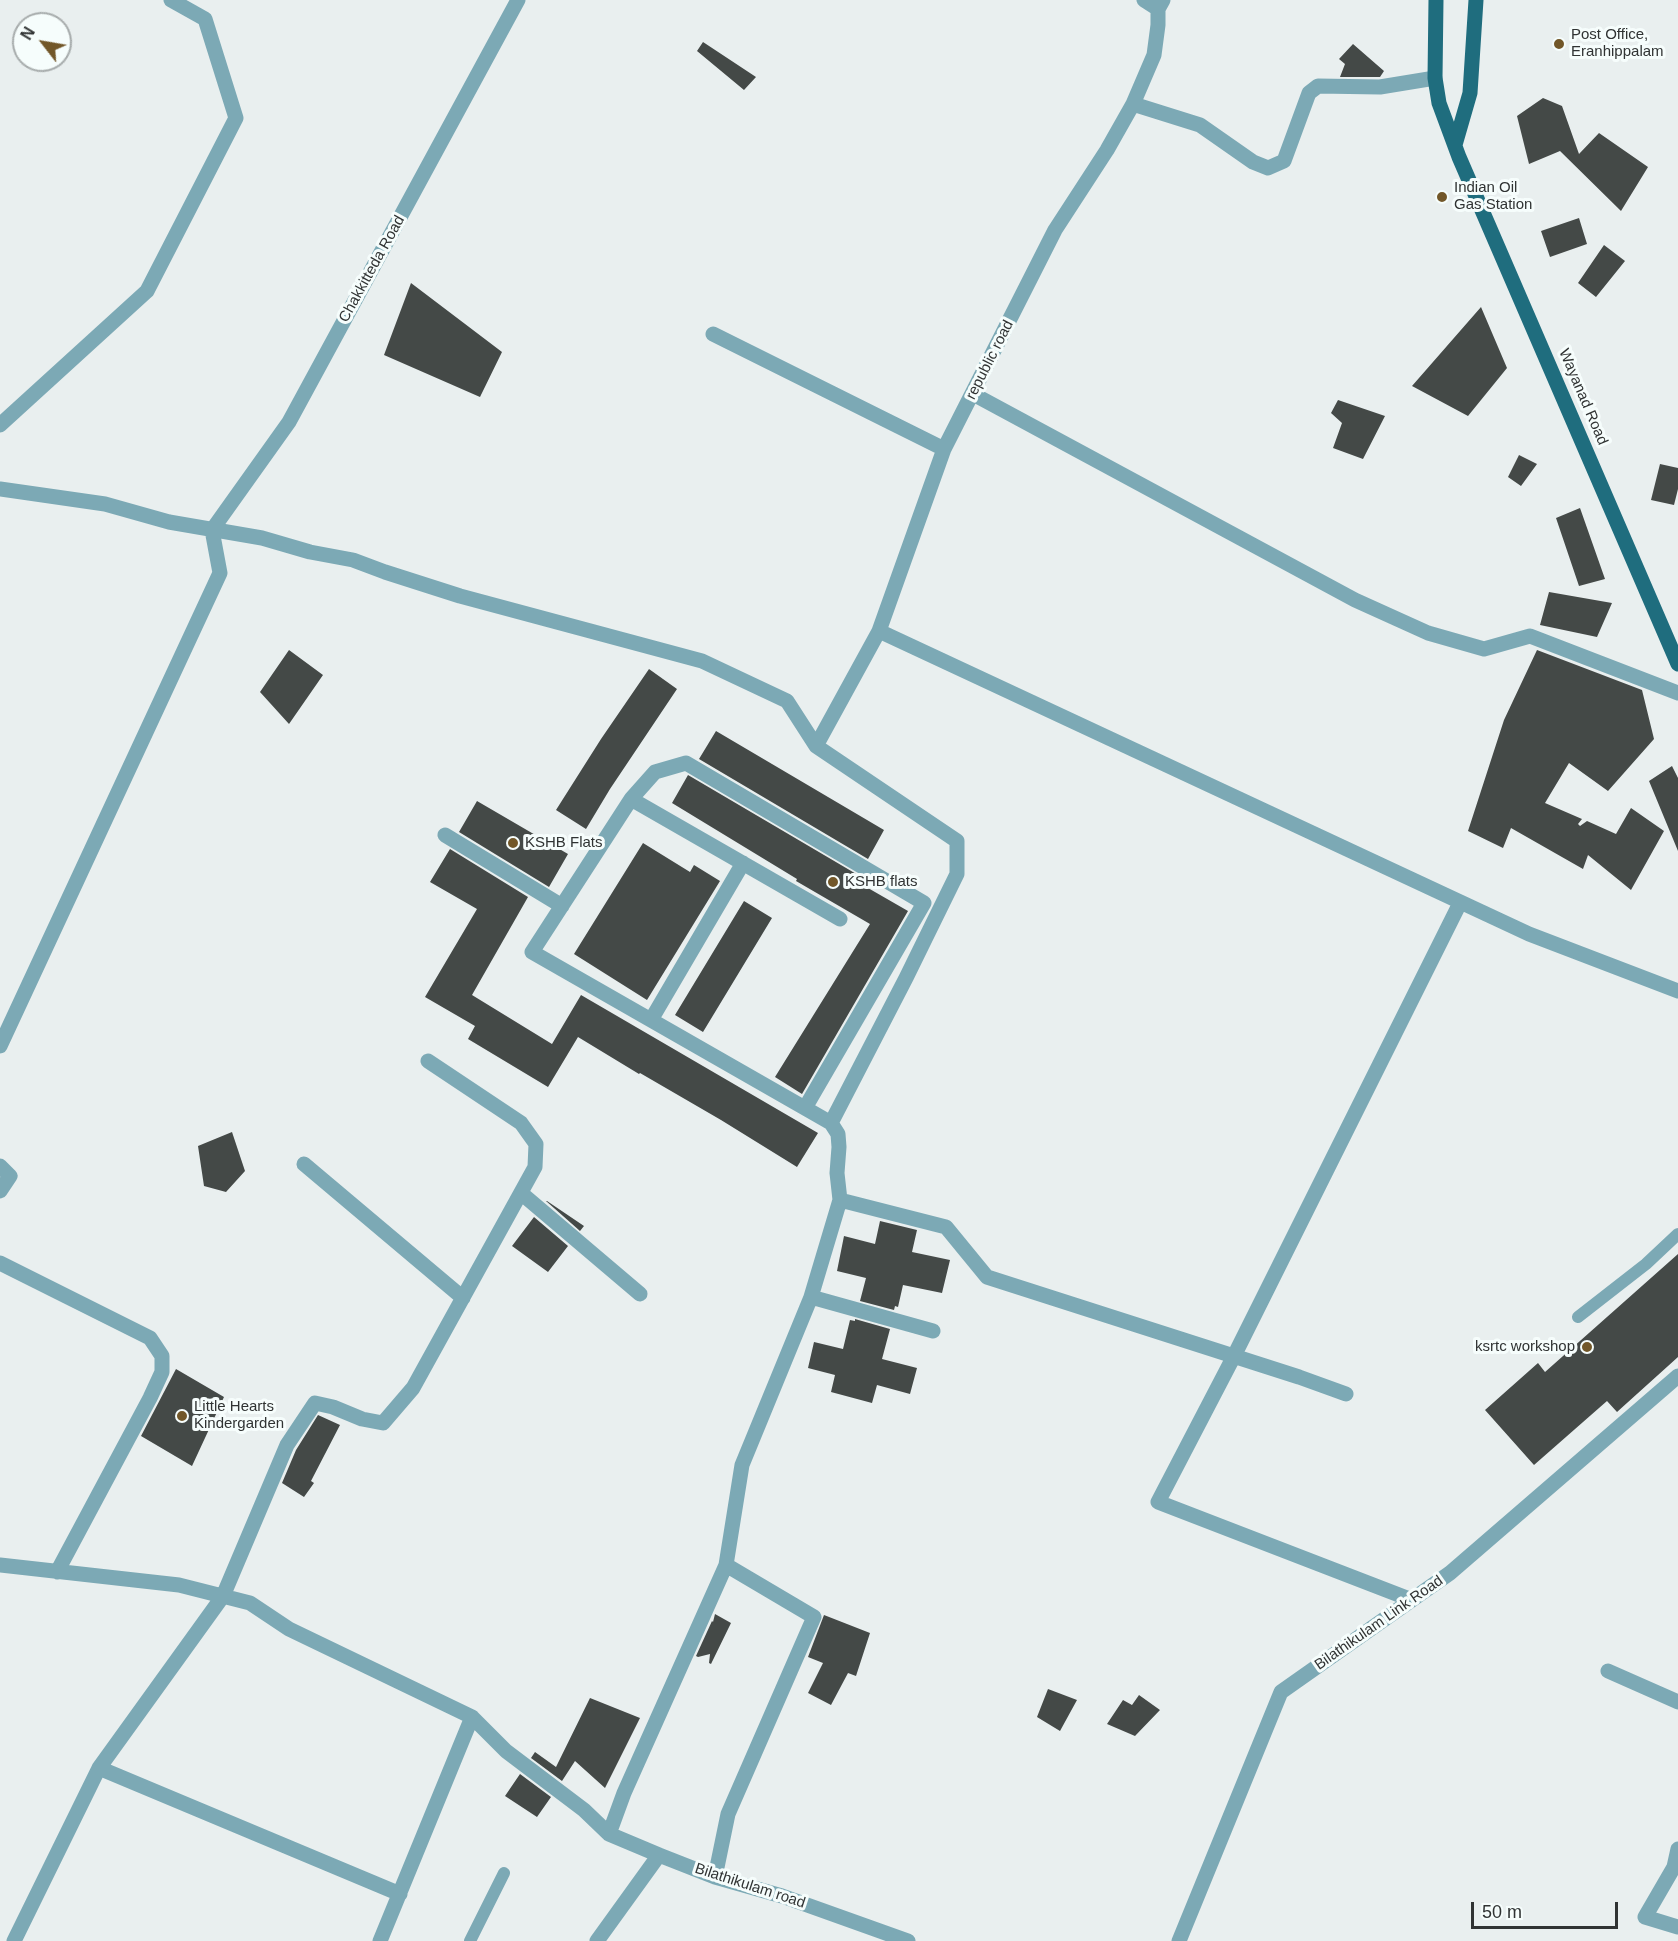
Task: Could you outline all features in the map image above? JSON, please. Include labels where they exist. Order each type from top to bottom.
[{"type":"main road","name":"Wayanad Road","points":[[1436,0],[1435,78],[1439,103],[1678,664]]},
{"type":"main road","points":[[1455,145],[1470,93],[1476,0]]},
{"type":"street","points":[[0,425],[147,291],[236,118],[205,19],[171,0]]},
{"type":"street","name":"Chakkitteda Road","points":[[212,530],[289,422],[518,0]]},
{"type":"street","points":[[1144,0],[1161,5]]},
{"type":"street","name":"republic road","points":[[816,746],[879,631],[944,449],[1055,230],[1107,150],[1133,104],[1154,55],[1161,5]]},
{"type":"street","points":[[1133,104],[1200,125],[1253,162],[1268,168],[1284,161],[1309,93],[1318,86],[1380,87],[1435,78]]},
{"type":"street","points":[[713,334],[944,449]]},
{"type":"street","points":[[973,394],[1355,600],[1428,633],[1484,649],[1530,636],[1678,693]]},
{"type":"street","points":[[0,489],[105,504],[169,522],[262,538],[310,552],[353,560],[460,596],[702,661],[787,701],[816,746],[957,841],[957,874],[831,1123]]},
{"type":"street","points":[[0,1046],[220,573],[212,530]]},
{"type":"street","points":[[879,631],[1460,903],[1529,934],[1678,991]]},
{"type":"street","points":[[0,1566],[179,1585],[250,1603],[289,1629],[472,1717],[506,1751],[584,1810],[609,1834],[624,1793],[726,1565],[742,1465],[811,1297],[840,1200],[837,1173],[838,1134],[831,1123],[532,952],[631,799],[655,772],[686,763],[924,903],[805,1108]]},
{"type":"street","points":[[631,799],[840,919]]},
{"type":"street","points":[[445,835],[562,906]]},
{"type":"street","points":[[651,1020],[743,863]]},
{"type":"street","points":[[1412,1600],[1158,1502],[1234,1356],[1460,903]]},
{"type":"street","points":[[14,1941],[99,1768],[223,1596],[287,1445],[315,1403],[333,1407],[362,1419],[383,1423],[413,1389],[535,1167],[536,1144],[521,1123],[428,1061]]},
{"type":"street","points":[[304,1164],[463,1298]]},
{"type":"street","points":[[0,1166],[10,1176],[0,1191]]},
{"type":"street","points":[[521,1193],[640,1294]]},
{"type":"street","points":[[840,1200],[946,1227],[987,1277],[1346,1394]]},
{"type":"street","points":[[0,1263],[150,1338],[162,1356],[162,1372],[150,1398],[57,1572]]},
{"type":"street","points":[[811,1297],[933,1331]]},
{"type":"street","name":"Bilathikulam Link Road","points":[[1179,1941],[1281,1692],[1450,1573],[1678,1376]]},
{"type":"street","points":[[715,1877],[728,1814],[814,1617],[726,1565]]},
{"type":"street","points":[[1608,1671],[1678,1702]]},
{"type":"street","points":[[380,1941],[472,1717]]},
{"type":"street","points":[[99,1768],[400,1894]]},
{"type":"street","name":"Bilathikulam road","points":[[609,1834],[715,1877],[782,1896],[908,1941]]},
{"type":"street","points":[[1678,1849],[1674,1867],[1645,1917],[1678,1927]]},
{"type":"street","points":[[597,1941],[659,1855]]},
{"type":"lane","points":[[1578,1317],[1646,1264],[1678,1234]]},
{"type":"lane","points":[[470,1941],[504,1873]]},
{"type":"building","points":[[703,42],[756,77],[744,90],[697,51]]},
{"type":"building","points":[[1353,44],[1384,71],[1380,77],[1340,77],[1345,64],[1339,59]]},
{"type":"building","points":[[1543,98],[1562,106],[1579,154],[1599,133],[1648,167],[1621,211],[1560,151],[1529,164],[1517,116]]},
{"type":"building","points":[[1579,218],[1587,244],[1550,257],[1541,231]]},
{"type":"building","points":[[1604,245],[1625,261],[1596,297],[1578,283]]},
{"type":"building","points":[[411,283],[502,352],[480,397],[384,355]]},
{"type":"building","points":[[1481,307],[1507,368],[1468,416],[1412,386]]},
{"type":"building","points":[[1338,400],[1385,416],[1363,459],[1333,448],[1342,423],[1331,413]]},
{"type":"building","points":[[1519,455],[1537,464],[1521,486],[1508,477]]},
{"type":"building","points":[[1660,464],[1678,468],[1678,489],[1674,505],[1651,500]]},
{"type":"building","points":[[1580,508],[1605,579],[1579,586],[1556,518]]},
{"type":"building","points":[[1549,592],[1612,603],[1597,637],[1540,625]]},
{"type":"building","points":[[289,650],[323,675],[289,724],[260,692]]},
{"type":"building","points":[[1537,650],[1642,690],[1654,739],[1608,791],[1569,763],[1545,803],[1582,819],[1578,824],[1580,826],[1587,821],[1616,834],[1631,808],[1664,831],[1631,890],[1588,855],[1583,869],[1511,828],[1503,848],[1468,831],[1504,720]]},
{"type":"building","points":[[649,669],[677,689],[586,829],[556,810]]},
{"type":"building","points":[[716,731],[884,830],[868,859],[699,759]]},
{"type":"building","points":[[1672,766],[1678,778],[1678,851],[1649,781]]},
{"type":"building","points":[[688,775],[858,875],[871,884],[868,888],[908,911],[802,1094],[775,1077],[870,924],[796,881],[797,879],[672,803]]},
{"type":"building","name":"KSHB Flats","points":[[477,801],[568,854],[549,887],[459,832]]},
{"type":"building","points":[[643,843],[690,872],[694,865],[720,881],[647,1000],[574,954]]},
{"type":"building","points":[[450,849],[528,897],[472,995],[552,1044],[581,995],[818,1133],[797,1167],[578,1037],[548,1087],[468,1039],[475,1026],[425,997],[477,909],[430,882]]},
{"type":"building","points":[[744,901],[772,918],[703,1032],[675,1015]]},
{"type":"building","points":[[232,1132],[245,1171],[226,1192],[204,1186],[198,1146]]},
{"type":"building","points":[[547,1201],[584,1226],[580,1231]]},
{"type":"building","points":[[534,1217],[568,1246],[548,1272],[512,1246]]},
{"type":"building","points":[[880,1221],[917,1230],[912,1252],[950,1260],[942,1293],[903,1285],[898,1307],[895,1306],[894,1310],[860,1301],[866,1278],[837,1271],[844,1236],[875,1244]]},
{"type":"building","points":[[1678,1254],[1678,1357],[1617,1412],[1607,1401],[1534,1465],[1485,1410],[1538,1363],[1545,1372]]},
{"type":"building","points":[[855,1319],[890,1329],[882,1359],[917,1368],[910,1394],[877,1385],[872,1403],[831,1392],[835,1375],[808,1368],[814,1342],[843,1349],[850,1320],[855,1321]]},
{"type":"building","name":"Little Hearts Kindergarden","points":[[176,1369],[224,1397],[192,1466],[141,1436]]},
{"type":"building","points":[[318,1415],[340,1425],[311,1481],[314,1483],[304,1497],[282,1483],[296,1450]]},
{"type":"building","points":[[715,1614],[731,1623],[711,1664],[709,1663],[710,1654],[696,1656]]},
{"type":"building","points":[[824,1615],[870,1633],[856,1676],[848,1673],[831,1705],[808,1693],[823,1663],[808,1657]]},
{"type":"building","points":[[1048,1689],[1077,1700],[1060,1731],[1037,1717]]},
{"type":"building","points":[[1139,1695],[1160,1710],[1135,1736],[1107,1724],[1123,1700],[1132,1705]]},
{"type":"building","points":[[590,1698],[640,1718],[605,1788],[575,1761],[562,1781],[531,1758],[535,1752],[556,1767]]},
{"type":"building","points":[[520,1774],[551,1797],[537,1817],[505,1796]]},
{"type":"place","name":"Post Office, Eranhippalam","points":[[1559,44]]},
{"type":"place","name":"Indian Oil Gas Station","points":[[1442,197]]},
{"type":"place","name":"KSHB Flats","points":[[513,843]]},
{"type":"place","name":"KSHB flats","points":[[833,882]]},
{"type":"place","name":"ksrtc workshop","points":[[1587,1347]]},
{"type":"place","name":"Little Hearts Kindergarden","points":[[182,1416]]}]
